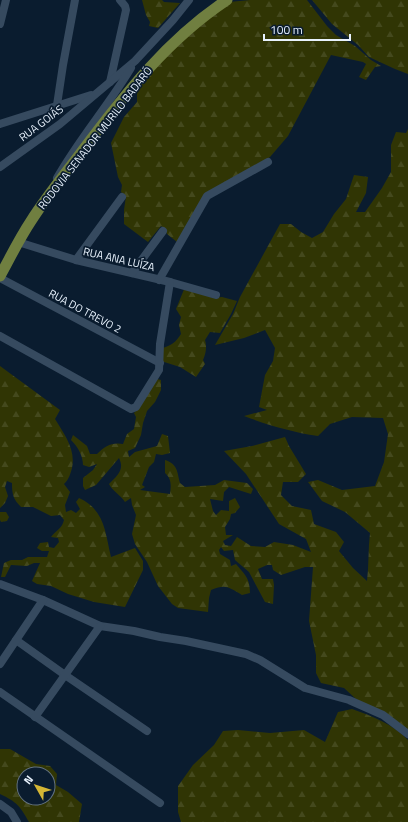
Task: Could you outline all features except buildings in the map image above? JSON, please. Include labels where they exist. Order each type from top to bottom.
[{"type":"main road","name":"RODOVIA SENADOR MURILO BADARÓ","points":[[0,277],[12,252],[48,196],[136,83],[178,37],[227,0]]},
{"type":"main road","points":[[0,261],[12,252]]},
{"type":"street","points":[[0,24],[6,0]]},
{"type":"street","points":[[57,105],[75,0]]},
{"type":"street","points":[[110,82],[126,10],[125,6],[120,0]]},
{"type":"street","points":[[48,196],[65,163],[116,91],[135,61],[173,20],[189,0]]},
{"type":"street","name":"RUA GOIÁS","points":[[0,167],[60,124],[135,61]]},
{"type":"street","points":[[0,124],[94,94]]},
{"type":"street","points":[[159,280],[205,199],[210,194],[268,162]]},
{"type":"street","points":[[76,260],[122,197]]},
{"type":"street","points":[[132,273],[163,231]]},
{"type":"street","name":"RUA ANA LUÍZA","points":[[18,242],[76,260],[170,282],[216,295]]},
{"type":"street","name":"RUA DO TREVO 2","points":[[0,277],[160,364]]},
{"type":"street","points":[[0,336],[129,408],[136,407],[157,375],[160,364],[160,344],[170,282]]},
{"type":"street","points":[[0,584],[43,600],[100,626],[134,631],[246,654],[260,660],[305,688],[350,700],[384,715],[408,734]]},
{"type":"street","points":[[0,664],[43,600]]},
{"type":"street","points":[[35,717],[100,626]]},
{"type":"street","points":[[16,640],[64,675],[147,731]]},
{"type":"street","points":[[0,692],[160,803]]},
{"type":"street","points":[[0,804],[11,812],[17,822]]},
{"type":"green space","points":[[142,0],[162,0],[164,2],[180,3],[158,28],[149,26],[150,22],[146,15]]},
{"type":"green space","points":[[250,0],[307,0],[336,35],[355,46],[371,60],[381,66],[375,67],[366,80],[359,77],[366,64],[331,55],[288,136],[270,157],[220,185],[177,242],[167,234],[161,226],[148,242],[124,224],[126,196],[121,192],[122,185],[118,177],[111,143],[124,117],[137,102],[137,86],[186,37],[229,2]]},
{"type":"green space","points":[[312,0],[408,0],[408,74],[369,57],[358,45],[332,24]]},
{"type":"green space","points":[[408,129],[408,730],[356,699],[344,688],[321,683],[316,673],[316,655],[309,621],[313,567],[305,567],[281,575],[273,570],[272,565],[267,565],[258,569],[262,579],[273,579],[273,604],[265,602],[249,572],[235,560],[233,550],[224,551],[221,547],[219,550],[220,554],[230,560],[231,566],[236,564],[246,577],[249,584],[250,593],[242,595],[230,588],[220,587],[211,590],[208,612],[178,608],[172,604],[158,586],[147,562],[135,544],[132,534],[136,515],[131,498],[125,502],[109,484],[121,469],[121,462],[119,458],[96,485],[85,490],[83,486],[83,478],[93,470],[97,464],[89,467],[83,465],[80,452],[71,440],[73,435],[87,446],[90,454],[97,454],[112,444],[123,444],[127,434],[134,429],[136,417],[134,413],[157,379],[161,380],[161,390],[155,402],[147,411],[141,435],[135,448],[128,451],[129,457],[135,452],[157,446],[162,434],[168,436],[170,453],[162,455],[156,454],[154,462],[149,467],[142,485],[145,487],[140,490],[170,494],[171,488],[169,478],[165,473],[165,460],[175,466],[180,483],[185,487],[215,485],[224,480],[247,483],[253,489],[251,494],[229,487],[224,492],[223,501],[210,499],[213,511],[216,515],[221,510],[229,511],[229,501],[235,498],[240,507],[235,513],[231,514],[225,527],[226,535],[233,535],[223,541],[225,545],[231,546],[237,537],[251,546],[265,547],[274,542],[293,545],[311,552],[306,539],[279,524],[246,474],[224,451],[252,446],[285,437],[306,474],[298,482],[283,482],[281,495],[292,506],[311,510],[314,524],[336,532],[344,542],[339,551],[353,568],[367,581],[370,533],[345,512],[322,501],[308,482],[318,480],[342,490],[375,486],[384,462],[388,434],[383,418],[352,417],[330,424],[318,436],[280,428],[244,416],[267,410],[259,407],[265,375],[273,361],[275,348],[265,330],[244,338],[215,345],[280,224],[291,224],[312,238],[323,232],[334,214],[346,199],[354,175],[368,177],[366,193],[356,212],[365,212],[391,172],[391,145],[396,132],[406,133]]},
{"type":"green space","points":[[185,287],[206,293],[212,298],[222,297],[237,301],[220,333],[210,332],[205,340],[206,350],[203,360],[205,364],[196,377],[180,367],[161,361],[162,348],[173,343],[181,334],[179,325],[181,317],[176,309]]},
{"type":"green space","points":[[0,366],[60,410],[55,419],[71,448],[73,461],[70,475],[64,484],[70,492],[65,505],[66,512],[71,510],[76,513],[80,509],[76,502],[79,498],[88,503],[99,515],[105,531],[111,557],[135,548],[143,561],[143,570],[125,607],[94,602],[68,594],[51,586],[37,584],[32,581],[40,563],[34,563],[27,566],[11,565],[5,577],[1,577],[4,563],[11,560],[22,560],[28,557],[47,557],[49,551],[42,551],[37,548],[40,543],[48,542],[49,547],[54,548],[59,542],[58,538],[51,537],[64,520],[60,515],[51,516],[33,507],[21,507],[14,496],[12,483],[7,481],[5,487],[8,496],[5,503],[0,508]]},
{"type":"green space","points":[[0,512],[6,512],[9,517],[7,521],[1,522]]},
{"type":"green space","points":[[352,709],[389,725],[408,740],[408,822],[181,822],[178,812],[178,786],[193,765],[214,745],[223,731],[238,730],[270,733],[304,730],[325,742],[338,712]]},
{"type":"green space","points":[[0,749],[10,749],[36,764],[50,766],[16,766],[16,804],[0,794]]},
{"type":"green space","points":[[56,785],[68,792],[82,804],[79,822],[29,822],[19,806],[56,806]]}]
